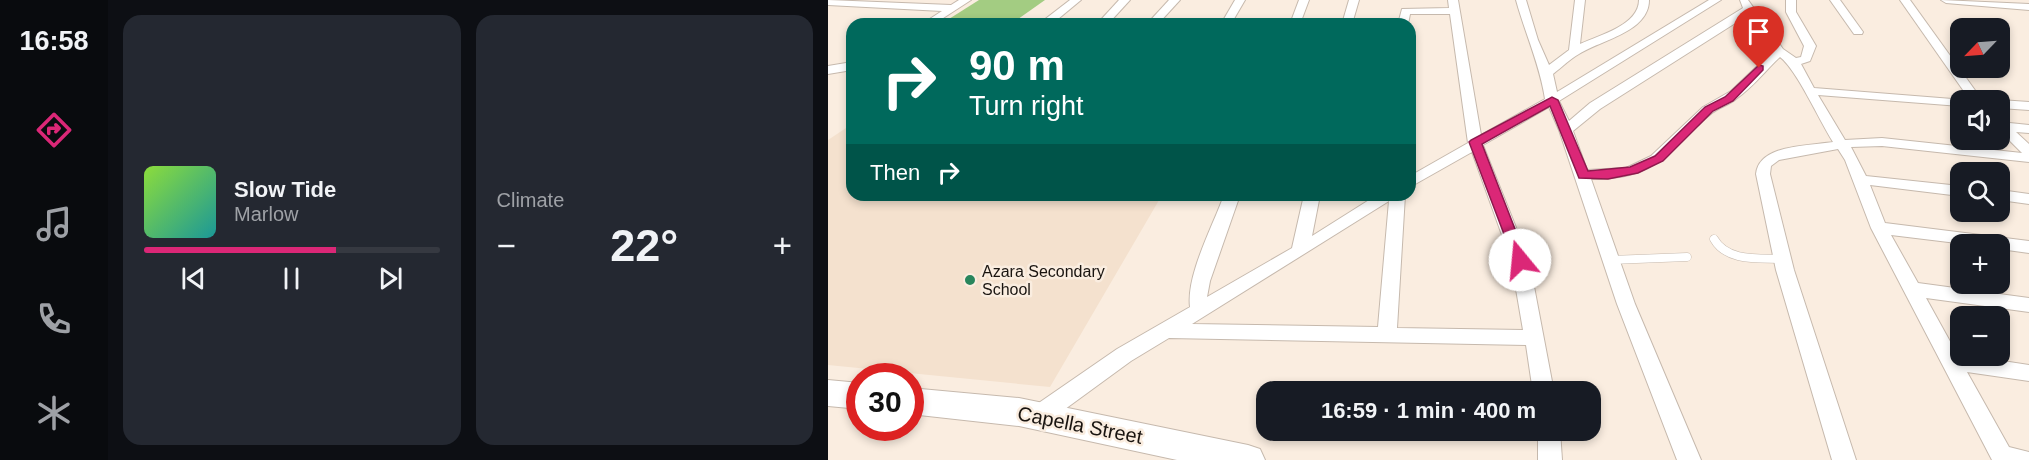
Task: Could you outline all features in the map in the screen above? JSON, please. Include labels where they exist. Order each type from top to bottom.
[{"type":"street","points":[[936,18],[966,0]]},
{"type":"street","points":[[1053,18],[1076,0]]},
{"type":"street","points":[[1108,18],[1125,0]]},
{"type":"street","points":[[1158,18],[1174,0]]},
{"type":"street","points":[[1230,18],[1240,0]]},
{"type":"street","points":[[1297,18],[1304,0]]},
{"type":"street","points":[[1349,18],[1354,0]]},
{"type":"street","points":[[1521,0],[1532,40],[1547,73],[1552,100],[1583,175],[1630,315],[1689,460]]},
{"type":"street","points":[[1575,51],[1574,39],[1580,0]]},
{"type":"street","points":[[1547,73],[1575,51],[1632,22],[1644,9],[1644,0]]},
{"type":"street","points":[[1416,178],[1475,142],[1552,100],[1640,44],[1716,0]]},
{"type":"street","points":[[1791,0],[1791,12],[1810,46],[1806,59],[1794,62]]},
{"type":"street","points":[[1835,0],[1858,32]]},
{"type":"street","points":[[1905,0],[1969,90]]},
{"type":"street","points":[[1946,0],[1975,1],[2026,8]]},
{"type":"street","points":[[828,2],[952,8]]},
{"type":"street","points":[[1404,18],[1406,11],[1453,5],[1475,142],[1515,243],[1542,381]]},
{"type":"street","points":[[1566,130],[1595,106],[1745,5],[1779,51],[1794,62],[1862,180],[1879,228],[1950,359]]},
{"type":"street","points":[[1583,175],[1620,174],[1647,166],[1659,159],[1709,109],[1729,99],[1779,51]]},
{"type":"street","points":[[828,70],[846,67]]},
{"type":"street","points":[[1809,91],[1950,103]]},
{"type":"street","points":[[2010,105],[2029,106]]},
{"type":"street","points":[[2010,127],[2029,129]]},
{"type":"street","points":[[2010,134],[2029,152]]},
{"type":"street","points":[[1844,460],[1783,259],[1763,174],[1767,160],[1786,152],[1882,142],[2029,158]]},
{"type":"street","points":[[1862,180],[1950,190]]},
{"type":"street","points":[[2010,196],[2029,199]]},
{"type":"street","points":[[1200,311],[1198,296],[1201,281],[1230,201]]},
{"type":"street","points":[[1300,251],[1311,201]]},
{"type":"street","points":[[1038,416],[1124,355],[1169,331],[1379,201]]},
{"type":"street","points":[[1387,335],[1397,201]]},
{"type":"street","points":[[1879,228],[2029,247]]},
{"type":"street","points":[[1912,289],[2029,305]]},
{"type":"street","points":[[1169,331],[1535,338]]},
{"type":"street","points":[[1954,366],[2010,459]]},
{"type":"street","points":[[1984,366],[2029,373]]},
{"type":"street","points":[[828,393],[846,395]]},
{"type":"street","name":"Capella Street","points":[[924,403],[1038,416],[1248,460]]},
{"type":"street","points":[[1549,441],[1550,460]]},
{"type":"lane","points":[[1714,239],[1716,246],[1728,254],[1783,259]]},
{"type":"lane","points":[[1611,260],[1687,257]]},
{"type":"shaded area","name":"Azara Secondary School","points":[[846,128],[846,201],[1158,201],[1050,387],[924,375],[924,363],[846,363],[846,367],[828,365],[828,140]]},
{"type":"green space","points":[[979,0],[1045,0],[1020,18],[950,18]]},
{"type":"place","name":"Azara Secondary School","points":[[970,280]]},
{"type":"route","points":[[1520,260],[1475,142],[1552,100],[1583,175],[1620,174],[1647,166],[1659,159],[1709,109],[1729,99],[1759,68]]}]
